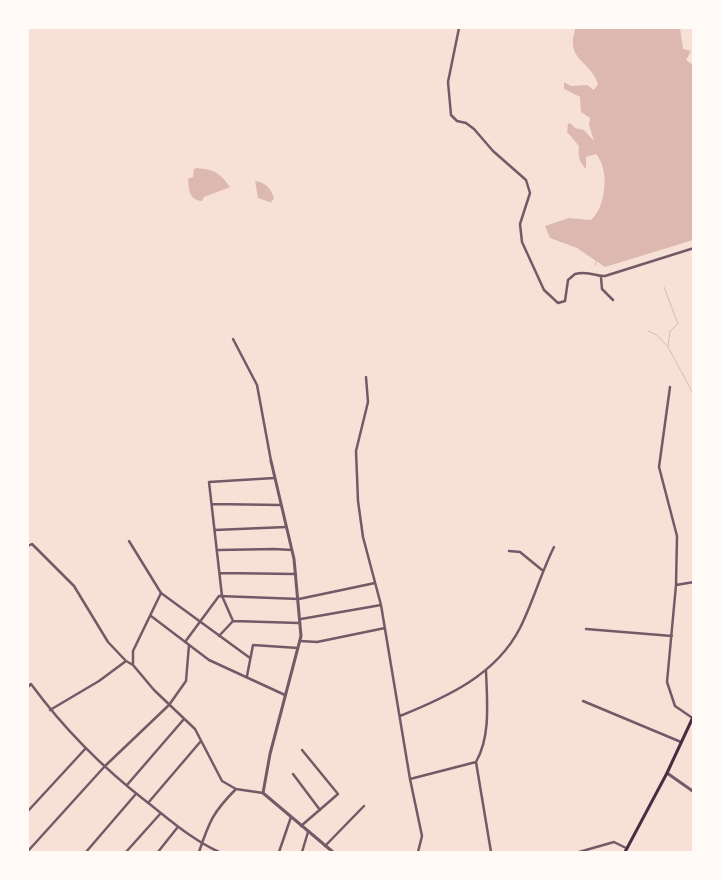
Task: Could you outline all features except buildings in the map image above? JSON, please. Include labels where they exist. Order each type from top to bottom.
[{"type":"main road","points":[[625,852],[667,773],[692,716]]},
{"type":"street","points":[[459,28],[448,82],[449,110],[453,119],[474,129],[493,151],[526,180],[530,187],[520,232],[524,250],[544,290],[554,301],[563,303],[567,298],[568,280],[575,274],[593,272],[601,277],[694,248]]},
{"type":"street","points":[[601,277],[602,289],[613,300]]},
{"type":"street","points":[[233,340],[257,385],[270,460],[292,550],[301,621],[300,640],[270,754],[263,793]]},
{"type":"street","points":[[366,377],[368,402],[356,451],[356,471],[363,537],[381,605],[410,780],[422,836],[418,852]]},
{"type":"street","points":[[670,387],[659,467],[677,536],[676,586],[668,682],[670,695],[675,706],[692,716]]},
{"type":"street","points":[[233,621],[222,596],[219,550],[209,482],[274,478]]},
{"type":"street","points":[[212,504],[280,505]]},
{"type":"street","points":[[215,530],[286,527]]},
{"type":"street","points":[[129,541],[161,593],[250,658]]},
{"type":"street","points":[[28,546],[32,544],[74,586],[108,642],[195,729],[222,781],[236,789],[263,793],[333,852]]},
{"type":"street","points":[[400,716],[457,691],[486,671],[509,647],[520,627],[542,570],[554,547]]},
{"type":"street","points":[[219,550],[292,550]]},
{"type":"street","points":[[509,551],[520,552],[542,570]]},
{"type":"street","points":[[220,573],[296,574]]},
{"type":"street","points":[[676,586],[694,582]]},
{"type":"street","points":[[185,642],[219,596],[298,599],[375,584]]},
{"type":"street","points":[[133,665],[133,651],[161,593]]},
{"type":"street","points":[[219,637],[233,621],[301,621],[381,605]]},
{"type":"street","points":[[151,616],[209,660],[286,695]]},
{"type":"street","points":[[300,640],[317,642],[385,628]]},
{"type":"street","points":[[586,629],[672,636]]},
{"type":"street","points":[[28,851],[105,766],[170,705],[186,681],[189,645]]},
{"type":"street","points":[[247,676],[253,645],[298,648]]},
{"type":"street","points":[[50,710],[99,681],[126,661]]},
{"type":"street","points":[[486,671],[487,714],[482,752],[476,762],[491,852]]},
{"type":"street","points":[[28,686],[31,684],[50,710],[135,795],[148,803],[178,828],[202,844],[219,852]]},
{"type":"street","points":[[583,700],[681,742]]},
{"type":"street","points":[[127,785],[184,719]]},
{"type":"street","points":[[148,803],[201,740]]},
{"type":"street","points":[[28,812],[86,748]]},
{"type":"street","points":[[301,826],[338,794],[302,750]]},
{"type":"street","points":[[410,780],[476,762]]},
{"type":"street","points":[[667,773],[694,792]]},
{"type":"street","points":[[293,774],[320,810]]},
{"type":"street","points":[[199,852],[206,826],[218,806],[236,789]]},
{"type":"street","points":[[86,852],[135,795]]},
{"type":"street","points":[[324,846],[364,806]]},
{"type":"street","points":[[126,852],[160,814]]},
{"type":"street","points":[[278,852],[291,817]]},
{"type":"street","points":[[158,852],[178,828]]},
{"type":"street","points":[[302,852],[308,832]]},
{"type":"street","points":[[579,852],[614,842],[627,848]]},
{"type":"shaded area","points":[[575,28],[680,28],[683,49],[691,51],[686,60],[693,65],[693,240],[605,267],[577,248],[550,238],[545,226],[569,218],[591,220],[596,214],[603,198],[605,178],[600,161],[596,154],[586,157],[586,169],[579,158],[579,146],[567,132],[568,124],[570,123],[575,128],[584,130],[594,141],[589,125],[590,118],[581,112],[580,97],[564,89],[564,82],[571,86],[587,85],[594,90],[598,84],[592,72],[574,50]]},
{"type":"shaded area","points":[[197,168],[216,173],[230,187],[204,197],[202,201],[194,199],[189,191],[188,179],[193,177],[194,169]]},
{"type":"shaded area","points":[[255,181],[264,184],[269,189],[273,195],[274,199],[271,201],[273,203],[258,198]]},
{"type":"waterway","points":[[664,287],[678,324],[670,331],[668,347],[694,395]]},
{"type":"waterway","points":[[648,331],[657,335],[667,346]]}]
